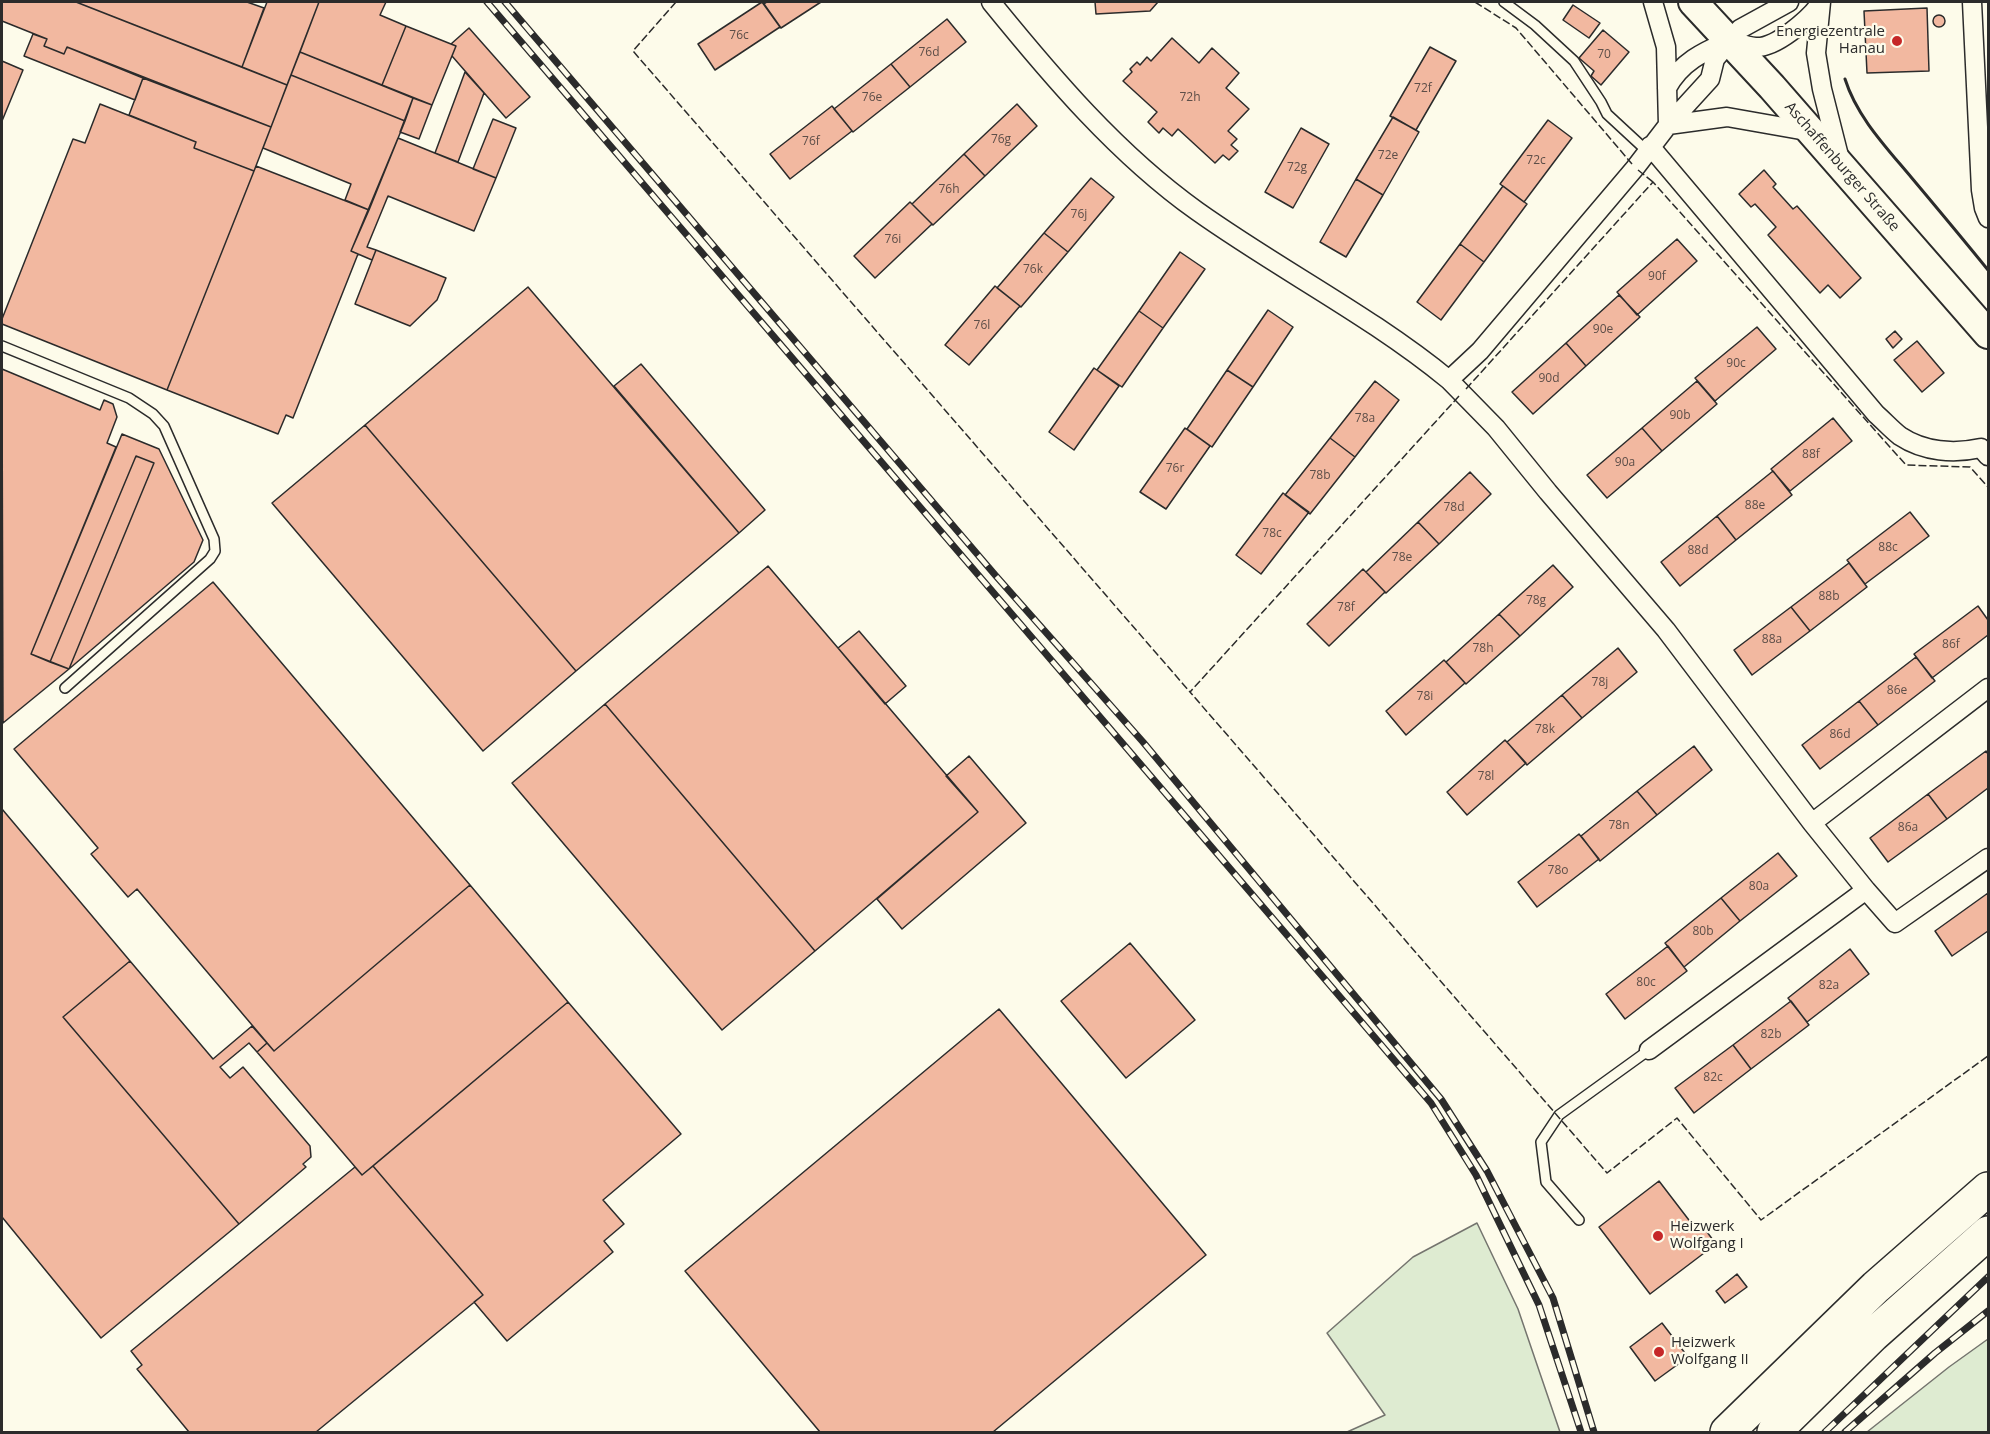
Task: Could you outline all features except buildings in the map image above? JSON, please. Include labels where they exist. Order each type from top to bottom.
[{"type":"highway","points":[[1727,1432],[1876,1287],[1989,1189]]},
{"type":"highway","points":[[1774,1432],[1873,1335],[1989,1233]]},
{"type":"main road","name":"Aschaffenburger Straße","points":[[1693,2],[1723,50],[1812,132],[1989,334]]},
{"type":"street","points":[[991,2],[1096,125],[1174,194],[1234,236],[1355,312],[1449,380],[1502,436],[1666,630],[1812,823],[1894,923],[1989,858]]},
{"type":"street","points":[[1653,2],[1666,47],[1668,125]]},
{"type":"street","points":[[1449,380],[1480,351],[1628,177],[1648,148],[1710,79],[1723,50],[1740,29],[1789,2]]},
{"type":"street","points":[[1667,88],[1673,77],[1687,62],[1707,50],[1756,47],[1770,42],[1793,31],[1810,17],[1820,2]]},
{"type":"street","points":[[1820,2],[1816,53],[1831,131],[1842,166]]},
{"type":"street","points":[[1972,2],[1980,190],[1989,218]]},
{"type":"street","points":[[1668,125],[1727,117],[1812,132]]},
{"type":"street","points":[[1648,148],[1876,414],[1900,436],[1921,447],[1963,452],[1981,448],[1989,456]]},
{"type":"street","points":[[1812,823],[1989,688]]},
{"type":"street","points":[[1648,1050],[1866,890]]},
{"type":"lane","points":[[1504,2],[1535,25],[1574,61],[1607,114],[1648,148]]},
{"type":"lane","points":[[2,346],[129,398],[153,414],[164,426],[214,539],[215,551],[210,559],[65,688]]},
{"type":"lane","points":[[1579,1220],[1546,1182],[1540,1142],[1559,1115],[1648,1050]]},
{"type":"green space","points":[[1477,1223],[1518,1309],[1560,1432],[1347,1432],[1385,1415],[1327,1333],[1413,1257]]},
{"type":"green space","points":[[1988,1339],[1988,1432],[1867,1432],[1949,1367]]},
{"type":"railway","points":[[487,2],[1431,1103],[1476,1175],[1539,1305],[1581,1432]]},
{"type":"railway","points":[[505,2],[996,576],[1143,742],[1441,1099],[1487,1171],[1553,1298],[1594,1432]]},
{"type":"railway","points":[[1825,1432],[1988,1277]]},
{"type":"railway","points":[[1845,1432],[1935,1353],[1988,1311]]},
{"type":"fence","points":[[676,2],[633,51],[1190,692],[1192,690]]},
{"type":"fence","points":[[1475,2],[1516,28],[1632,164]]},
{"type":"fence","points":[[1638,170],[1653,182],[1652,184]]},
{"type":"fence","points":[[1466,389],[1653,182],[1906,465],[1970,467],[1988,487]]},
{"type":"fence","points":[[1459,396],[1190,692],[1607,1173],[1677,1118],[1761,1220],[1988,1056]]},
{"type":"wall","points":[[1845,79],[1850,93],[1873,131],[1988,270]]},
{"type":"place","name":"Energiezentrale Hanau","points":[[1897,41]]},
{"type":"place","name":"Heizwerk Wolfgang I","points":[[1658,1236]]},
{"type":"place","name":"Heizwerk Wolfgang II","points":[[1659,1352]]}]
